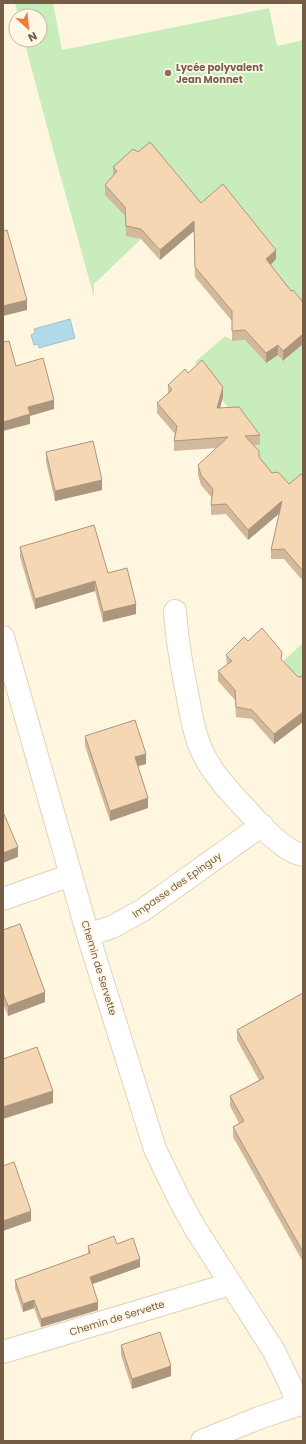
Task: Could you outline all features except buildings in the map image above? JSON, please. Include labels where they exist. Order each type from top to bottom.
[{"type":"street","points":[[175,611],[180,660],[193,725],[201,749],[224,785],[278,842],[298,854],[303,855]]},
{"type":"street","name":"Chemin de Servette","points":[[3,637],[88,935],[155,1149],[178,1199],[230,1284],[274,1350],[300,1404]]},
{"type":"street","name":"Impasse des Epinguy","points":[[88,935],[112,927],[143,910],[262,825]]},
{"type":"street","points":[[3,899],[71,875]]},
{"type":"street","name":"Chemin de Servette","points":[[3,1352],[230,1284]]},
{"type":"street","points":[[202,1441],[254,1420],[300,1404]]},
{"type":"green space","points":[[15,3],[53,3],[62,50],[269,8],[277,46],[303,40],[303,312],[266,269],[276,259],[201,213],[105,194],[125,216],[141,239],[94,284],[94,297],[26,48],[48,48],[48,8],[16,8]]},
{"type":"green space","points":[[225,336],[232,340],[245,340],[266,363],[278,355],[284,361],[303,344],[303,486],[289,494],[272,482],[237,417],[222,400],[223,397],[195,362]]},
{"type":"green space","points":[[303,643],[303,686],[282,662]]},
{"type":"water","points":[[70,319],[75,338],[39,348],[38,344],[34,345],[31,335],[35,333],[34,329]]},
{"type":"place","name":"Lycée polyvalent Jean Monnet","points":[[168,73]]}]
